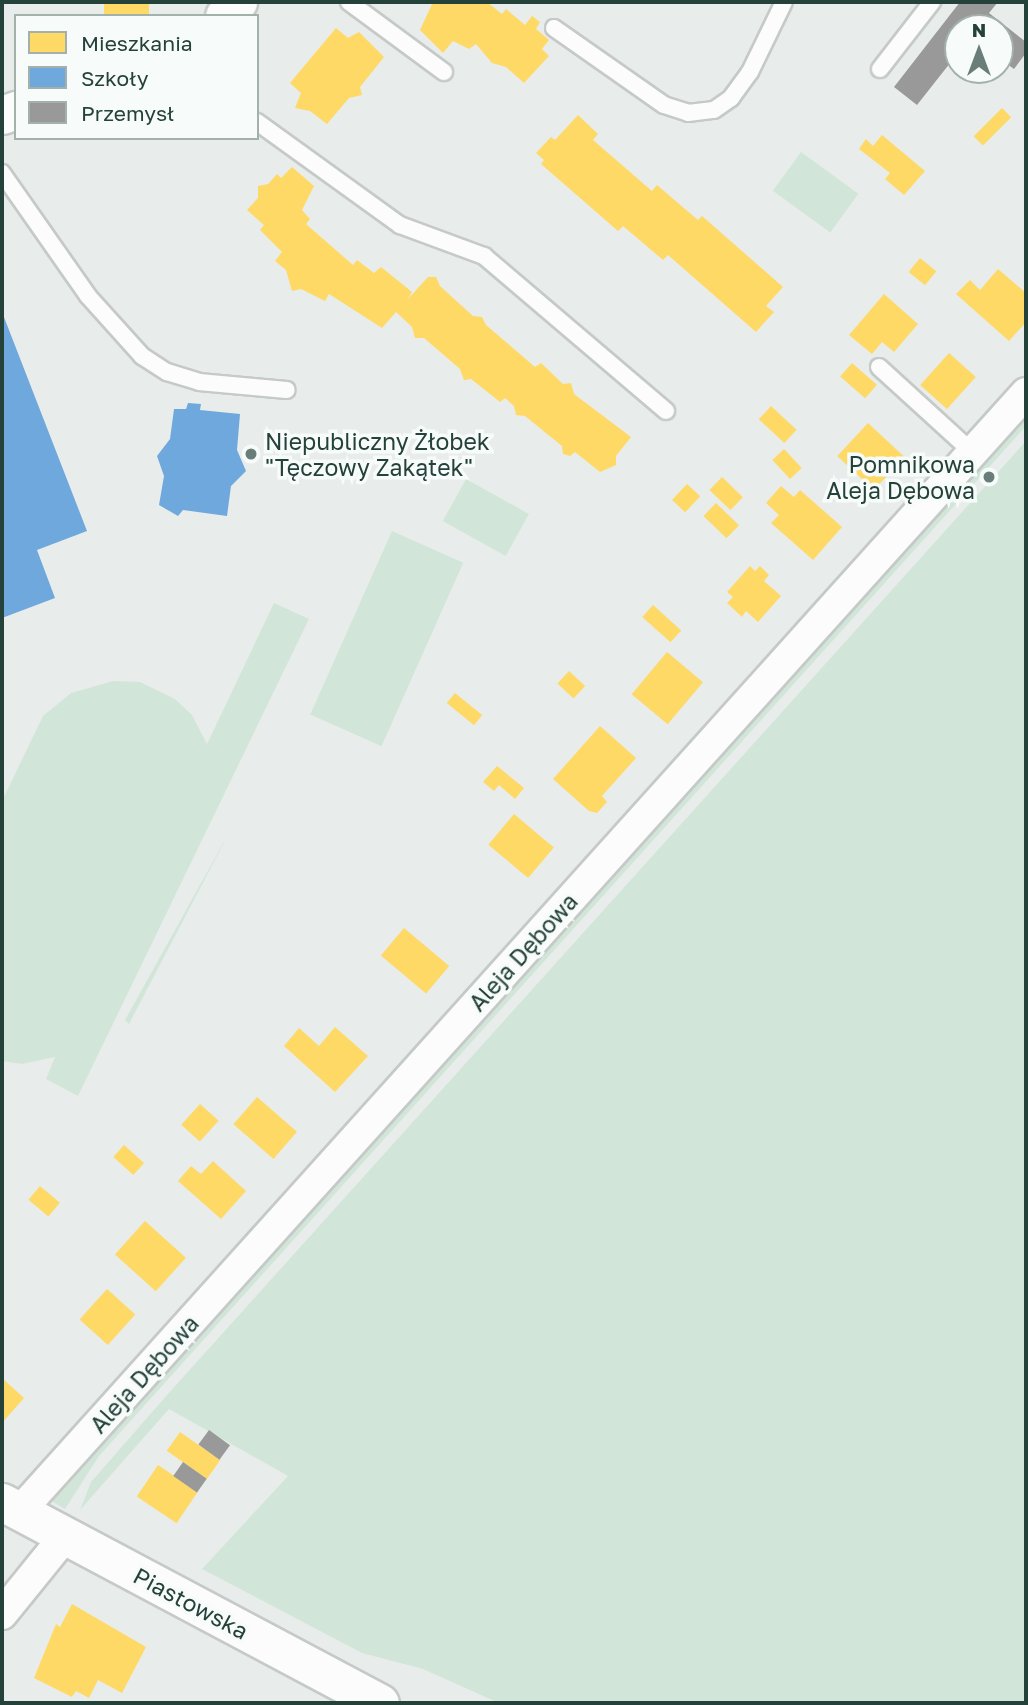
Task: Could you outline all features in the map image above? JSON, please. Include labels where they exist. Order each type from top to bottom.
[{"type":"street","name":"Aleja Dębowa","points":[[11,1507],[1026,393]]},
{"type":"street","name":"Piastowska","points":[[11,1507],[380,1703]]},
{"type":"street","points":[[2,1614],[66,1535]]},
{"type":"lane","points":[[349,2],[444,72]]},
{"type":"lane","points":[[554,28],[664,105],[688,113],[714,110],[732,98],[750,72],[784,2]]},
{"type":"lane","points":[[880,69],[932,2]]},
{"type":"lane","points":[[259,123],[400,225],[484,256],[666,411]]},
{"type":"lane","points":[[2,173],[88,296],[142,356],[167,372],[199,382],[287,390]]},
{"type":"lane","points":[[879,367],[972,452]]},
{"type":"green space","points":[[801,152],[858,194],[830,233],[773,191]]},
{"type":"green space","points":[[1026,409],[1026,426],[99,1456],[65,1509],[53,1502],[52,1497]]},
{"type":"green space","points":[[1026,441],[1026,1703],[499,1703],[423,1669],[362,1653],[202,1569],[288,1476],[169,1409],[80,1510],[91,1482],[167,1395]]},
{"type":"green space","points":[[466,479],[529,514],[506,556],[443,521]]},
{"type":"green space","points":[[392,531],[463,563],[382,746],[310,715]]},
{"type":"green space","points":[[274,603],[309,619],[78,1096],[46,1079],[55,1057],[22,1064],[2,1061],[2,801],[43,716],[71,693],[113,681],[140,682],[175,699],[192,715],[207,744]]},
{"type":"green space","points":[[230,831],[129,1024],[125,1020]]},
{"type":"building: Mieszkania","points":[[104,2],[149,2],[149,14],[104,14]]},
{"type":"building: Mieszkania","points":[[433,2],[487,2],[502,14],[506,9],[525,25],[532,16],[540,22],[536,29],[549,40],[542,49],[549,56],[524,83],[506,67],[492,63],[476,44],[469,49],[453,41],[443,53],[420,30]]},
{"type":"building: Mieszkania","points":[[336,28],[348,38],[359,32],[384,57],[360,87],[362,95],[349,98],[327,124],[310,111],[295,108],[301,93],[290,83]]},
{"type":"building: Mieszkania","points":[[1002,108],[1011,117],[983,145],[974,136]]},
{"type":"building: Mieszkania","points":[[578,115],[598,134],[593,140],[652,191],[657,185],[698,220],[702,216],[783,287],[766,306],[774,312],[756,332],[668,255],[663,260],[623,226],[618,231],[541,164],[544,160],[536,153],[551,137],[555,140]]},
{"type":"building: Mieszkania","points":[[882,135],[925,171],[904,195],[885,179],[890,173],[859,149],[866,139],[873,146]]},
{"type":"building: Mieszkania","points":[[292,167],[314,186],[302,210],[310,219],[306,224],[353,265],[357,260],[374,273],[381,267],[412,292],[408,299],[428,277],[436,277],[440,286],[473,316],[482,317],[486,325],[535,367],[541,363],[563,384],[571,383],[574,394],[631,437],[616,456],[616,465],[600,472],[575,452],[570,456],[563,454],[562,446],[525,416],[516,415],[514,406],[505,398],[500,402],[471,379],[464,380],[460,369],[424,338],[415,338],[412,327],[396,312],[382,328],[329,294],[325,301],[301,289],[292,291],[286,270],[275,261],[282,252],[260,230],[264,225],[247,210],[258,198],[258,186],[268,184],[277,174],[281,178]]},
{"type":"building: Mieszkania","points":[[920,258],[936,271],[925,285],[909,272]]},
{"type":"building: Mieszkania","points":[[998,269],[1026,293],[1026,322],[1009,341],[956,294],[970,280],[980,290]]},
{"type":"building: Mieszkania","points":[[884,294],[918,324],[894,352],[882,342],[872,354],[849,335]]},
{"type":"building: Mieszkania","points":[[949,353],[976,377],[947,409],[920,385]]},
{"type":"building: Mieszkania","points":[[852,363],[877,385],[865,398],[840,377]]},
{"type":"building: Mieszkania","points":[[771,406],[797,430],[784,443],[759,419]]},
{"type":"building: Mieszkania","points":[[868,423],[905,457],[874,490],[837,456]]},
{"type":"building: Mieszkania","points":[[784,449],[802,468],[790,479],[772,460]]},
{"type":"building: Mieszkania","points":[[722,477],[743,497],[730,510],[709,490]]},
{"type":"building: Mieszkania","points":[[687,484],[700,496],[685,512],[672,500]]},
{"type":"building: Mieszkania","points":[[781,486],[794,497],[800,490],[842,527],[813,560],[771,523],[779,515],[766,503]]},
{"type":"building: Mieszkania","points":[[716,503],[739,525],[727,538],[703,516]]},
{"type":"building: Mieszkania","points":[[750,566],[755,571],[760,566],[769,575],[764,581],[781,596],[758,622],[746,611],[742,617],[727,603],[733,597],[727,592]]},
{"type":"building: Mieszkania","points":[[653,605],[681,630],[671,642],[642,617]]},
{"type":"building: Mieszkania","points":[[667,652],[703,682],[668,724],[632,694]]},
{"type":"building: Mieszkania","points":[[569,671],[585,686],[573,698],[557,683]]},
{"type":"building: Mieszkania","points":[[455,693],[482,715],[474,725],[447,703]]},
{"type":"building: Mieszkania","points":[[600,726],[636,758],[602,796],[607,802],[597,813],[589,811],[553,779]]},
{"type":"building: Mieszkania","points":[[497,766],[524,788],[515,799],[499,785],[494,791],[483,782]]},
{"type":"building: Mieszkania","points":[[514,814],[554,847],[528,878],[488,845]]},
{"type":"building: Mieszkania","points":[[404,928],[449,966],[426,994],[381,956]]},
{"type":"building: Mieszkania","points":[[335,1027],[368,1056],[335,1092],[284,1046],[299,1028],[319,1046]]},
{"type":"building: Mieszkania","points":[[257,1097],[297,1132],[273,1159],[233,1124]]},
{"type":"building: Mieszkania","points":[[200,1104],[219,1121],[200,1142],[181,1125]]},
{"type":"building: Mieszkania","points":[[124,1145],[144,1163],[133,1175],[113,1157]]},
{"type":"building: Mieszkania","points":[[213,1161],[246,1191],[221,1219],[178,1181],[191,1166],[201,1174]]},
{"type":"building: Mieszkania","points":[[40,1186],[60,1203],[48,1217],[28,1200]]},
{"type":"building: Mieszkania","points":[[145,1221],[186,1258],[156,1291],[115,1254]]},
{"type":"building: Mieszkania","points":[[107,1289],[135,1314],[108,1345],[80,1319]]},
{"type":"building: Mieszkania","points":[[2,1378],[24,1398],[2,1423]]},
{"type":"building: Mieszkania","points":[[180,1432],[220,1460],[207,1479],[167,1451]]},
{"type":"building: Mieszkania","points":[[158,1465],[198,1492],[177,1523],[137,1497]]},
{"type":"building: Mieszkania","points":[[72,1604],[146,1647],[122,1693],[98,1680],[89,1698],[76,1691],[72,1697],[34,1678],[56,1624],[60,1627]]},
{"type":"building: Szkoły","points":[[2,312],[87,531],[37,550],[55,598],[2,618]]},
{"type":"building: Szkoły","points":[[188,403],[201,404],[200,410],[240,414],[237,450],[246,471],[231,486],[227,516],[183,510],[178,516],[159,505],[164,476],[157,456],[170,439],[174,409],[186,409]]},
{"type":"building: Przemysł","points":[[960,2],[998,2],[990,14],[951,14]]},
{"type":"building: Przemysł","points":[[944,23],[944,71],[917,105],[894,87]]},
{"type":"building: Przemysł","points":[[1014,33],[1026,42],[1026,53],[1014,69]]},
{"type":"building: Przemysł","points":[[209,1430],[230,1445],[219,1460],[198,1445]]},
{"type":"building: Przemysł","points":[[183,1462],[207,1479],[197,1493],[173,1476]]},
{"type":"place","name":"Niepubliczny Żłobek \"Tęczowy Zakątek\"","points":[[251,454]]},
{"type":"place","name":"Pomnikowa Aleja Dębowa","points":[[989,477]]}]
